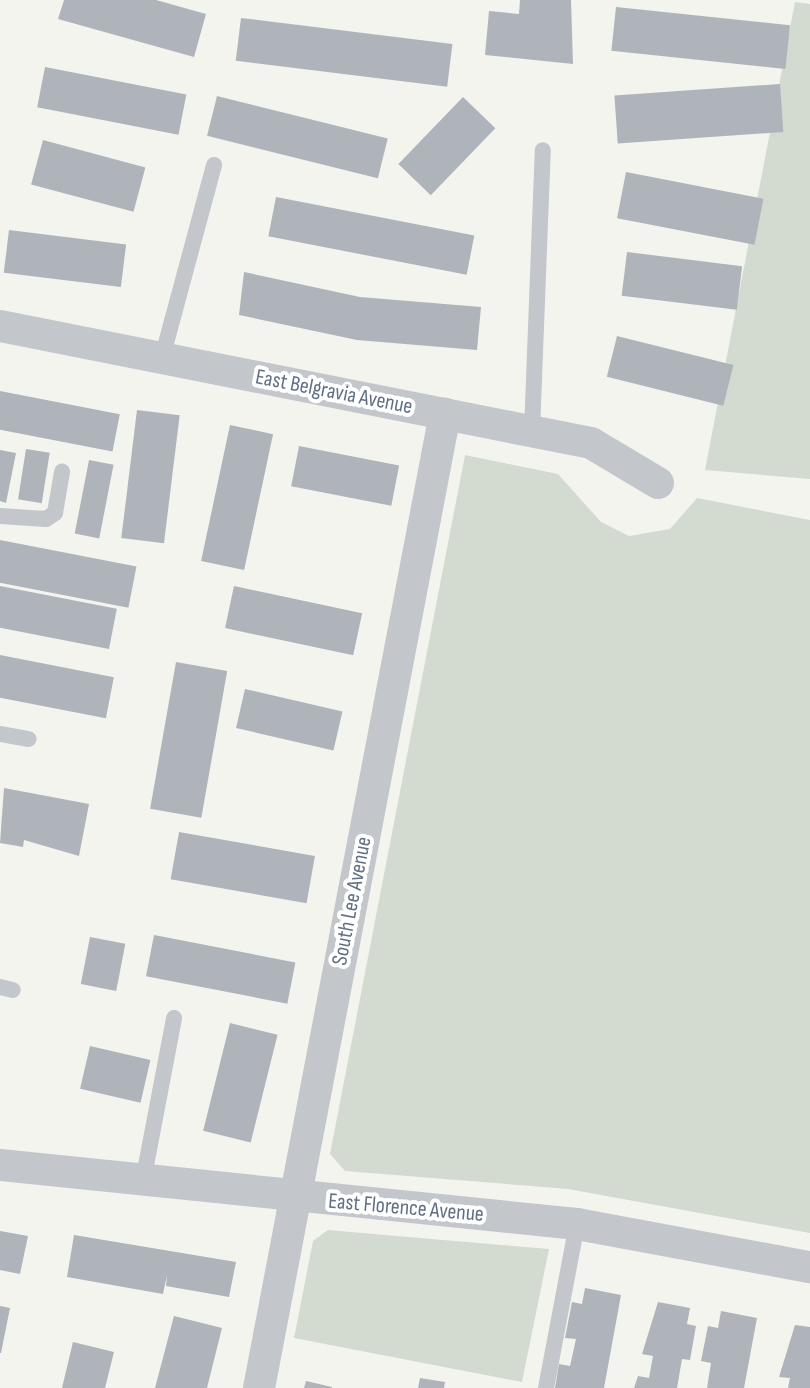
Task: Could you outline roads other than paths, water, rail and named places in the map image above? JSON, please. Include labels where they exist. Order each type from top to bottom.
[{"type":"street","name":"East Belgravia Avenue","points":[[0,326],[591,443],[658,483]]},
{"type":"street","name":"South Lee Avenue","points":[[259,1388],[445,414]]},
{"type":"street","name":"East Florence Avenue","points":[[0,1165],[295,1198],[577,1224],[810,1267]]},
{"type":"lane","points":[[532,431],[543,150]]},
{"type":"lane","points":[[162,358],[214,165]]},
{"type":"lane","points":[[0,516],[46,519],[55,513],[62,472]]},
{"type":"lane","points":[[0,734],[29,739]]},
{"type":"lane","points":[[143,1181],[174,1018]]},
{"type":"lane","points":[[546,1388],[577,1224]]}]
